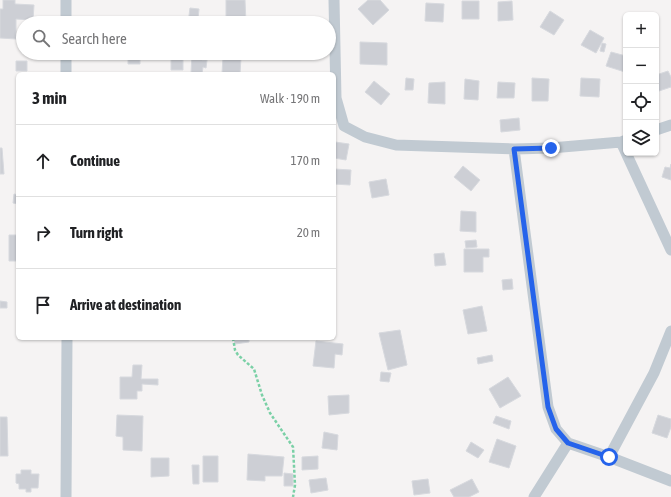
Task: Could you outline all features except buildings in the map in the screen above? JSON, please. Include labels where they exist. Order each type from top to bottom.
[{"type":"street","points":[[66,0],[66,16]]},
{"type":"street","points":[[334,0],[334,16]]},
{"type":"street","points":[[66,60],[66,72]]},
{"type":"street","points":[[335,60],[335,72]]},
{"type":"street","points":[[336,98],[344,126],[365,137],[396,145],[514,149],[551,148],[623,141]]},
{"type":"street","points":[[659,129],[671,125]]},
{"type":"street","points":[[514,149],[548,407],[556,429],[568,443],[671,481]]},
{"type":"street","points":[[630,156],[671,250]]},
{"type":"street","points":[[609,457],[654,374],[671,331]]},
{"type":"street","points":[[66,497],[67,340]]},
{"type":"street","points":[[534,497],[568,443]]},
{"type":"path","points":[[234,340],[238,355],[254,369],[257,375],[262,395],[270,413],[293,446],[295,485],[293,497]]},
{"type":"route","points":[[551,148],[514,149],[548,407],[556,429],[568,443],[609,457]]}]
